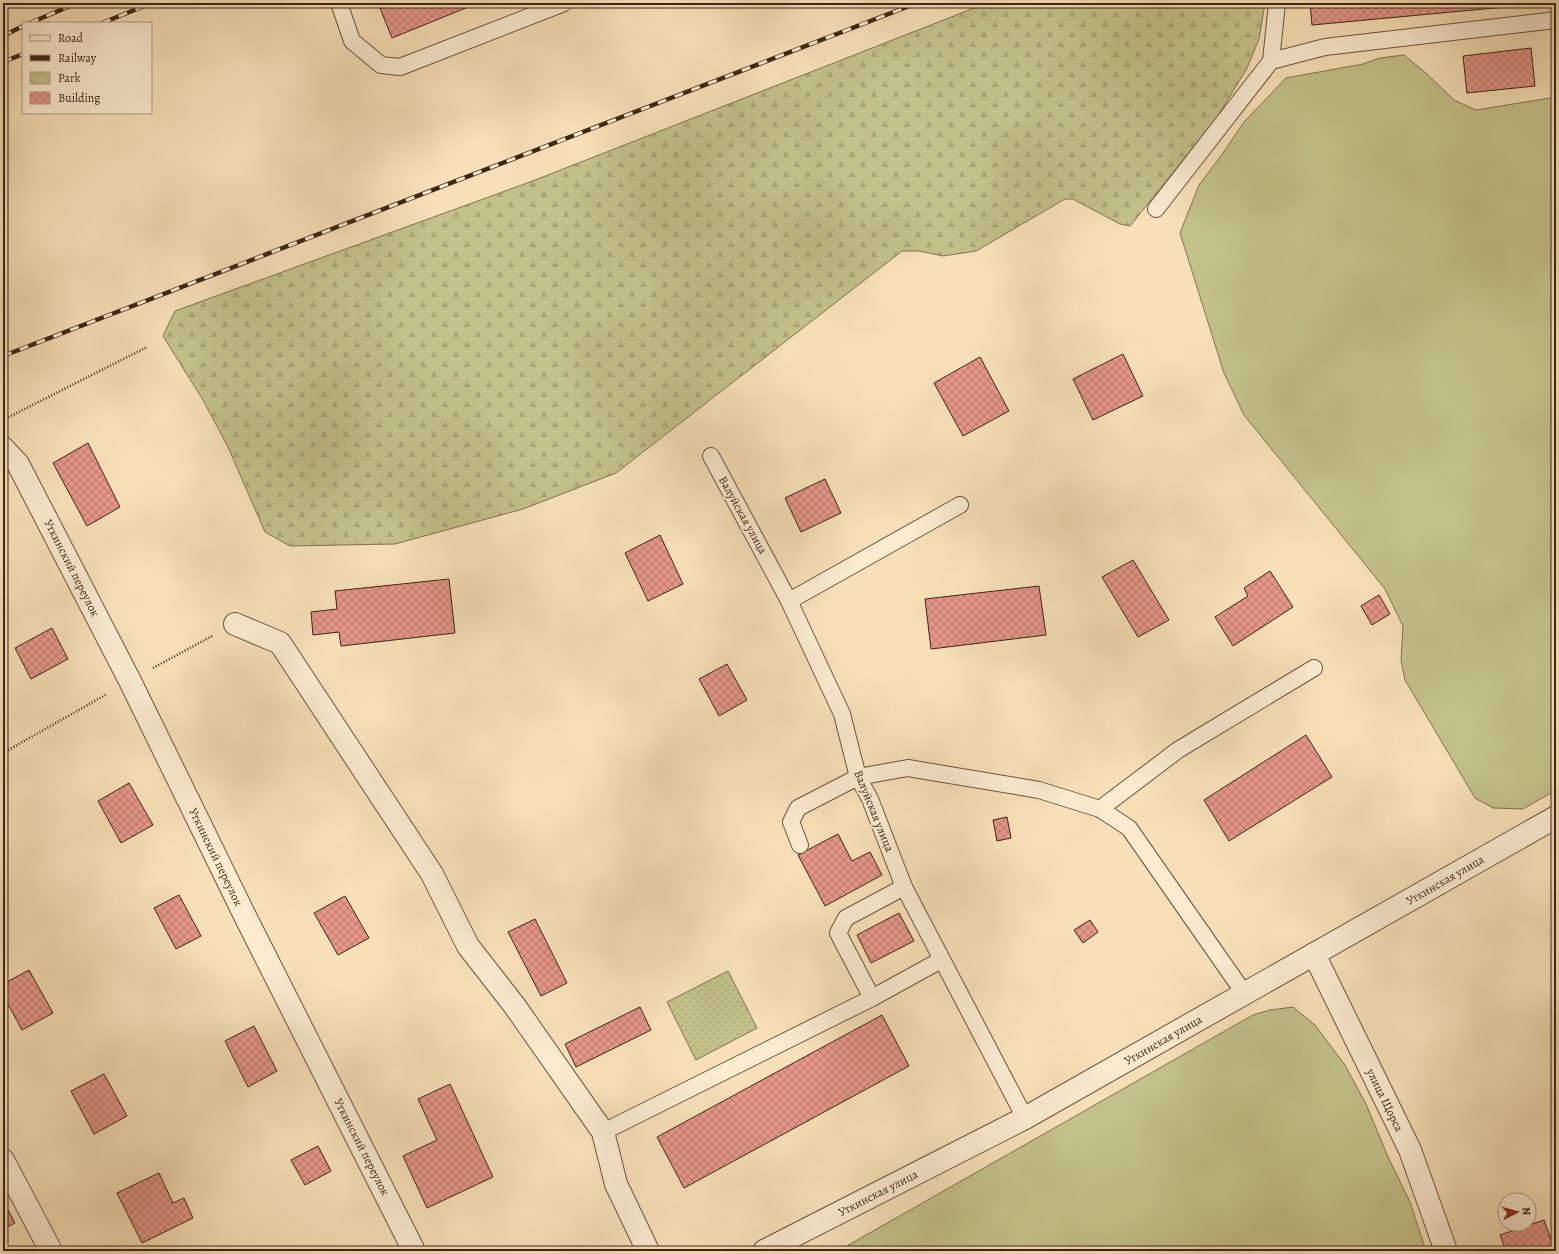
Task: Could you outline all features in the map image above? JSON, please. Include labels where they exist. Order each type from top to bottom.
[{"type":"street","name":"Уткинский переулок","points":[[3,448],[18,464],[130,681],[246,918],[414,1251]]},
{"type":"street","points":[[235,624],[280,643],[432,874],[468,946],[514,1005],[603,1132],[616,1184],[648,1251]]},
{"type":"street","name":"Уткинская улица","points":[[764,1251],[1025,1118],[1556,817]]},
{"type":"street","name":"улица Щорса","points":[[1314,954],[1410,1150],[1446,1251]]},
{"type":"street","points":[[3,1160],[51,1251]]},
{"type":"lane","points":[[339,3],[352,41],[381,65],[400,67],[564,3]]},
{"type":"lane","points":[[1156,209],[1271,61],[1277,3]]},
{"type":"lane","points":[[1271,61],[1325,47],[1556,20]]},
{"type":"lane","name":"Валуйская улица","points":[[711,456],[789,601],[842,714],[858,776],[870,799],[904,887],[1025,1118]]},
{"type":"lane","points":[[789,601],[960,505]]},
{"type":"lane","points":[[1100,809],[1178,750],[1314,668]]},
{"type":"lane","points":[[800,845],[791,822],[798,808],[858,776],[908,768],[1040,790],[1100,809],[1129,828],[1244,993]]},
{"type":"lane","points":[[872,998],[838,933],[846,918],[904,887]]},
{"type":"lane","points":[[603,1132],[872,998],[941,960]]},
{"type":"path","points":[[3,421],[147,347]]},
{"type":"path","points":[[3,753],[130,681],[235,624]]},
{"type":"green space","points":[[987,3],[1265,3],[1259,39],[1247,68],[1216,119],[1130,226],[1120,224],[1073,199],[1065,199],[976,251],[943,256],[919,251],[902,251],[616,473],[523,509],[395,544],[290,546],[265,532],[228,447],[203,400],[163,336],[175,311],[530,182]]},
{"type":"green space","points":[[1404,55],[1427,74],[1454,100],[1476,110],[1556,97],[1556,790],[1523,809],[1493,808],[1475,798],[1405,680],[1401,660],[1403,626],[1385,589],[1244,415],[1224,373],[1180,233],[1199,185],[1244,122],[1286,78],[1363,64],[1380,58]]},
{"type":"green space","points":[[728,971],[757,1028],[696,1060],[667,1002]]},
{"type":"green space","points":[[1293,1007],[1315,1025],[1345,1065],[1366,1104],[1388,1157],[1410,1202],[1426,1251],[838,1251],[1253,1015],[1270,1010]]},
{"type":"building","points":[[378,3],[478,3],[392,38]]},
{"type":"building","points":[[1310,3],[1549,3],[1312,25]]},
{"type":"building","points":[[1531,48],[1535,86],[1467,93],[1463,56]]},
{"type":"building","points":[[1123,354],[1143,396],[1093,420],[1073,379]]},
{"type":"building","points":[[980,357],[1009,411],[963,436],[934,383]]},
{"type":"building","points":[[88,443],[120,507],[87,526],[53,463]]},
{"type":"building","points":[[825,479],[841,513],[801,532],[785,498]]},
{"type":"building","points":[[660,535],[683,584],[648,601],[625,553]]},
{"type":"building","points":[[1133,560],[1169,620],[1138,637],[1102,577]]},
{"type":"building","points":[[1270,571],[1293,607],[1233,646],[1215,617],[1248,596],[1244,588]]},
{"type":"building","points":[[449,579],[455,633],[341,646],[339,632],[313,635],[311,612],[337,609],[335,591]]},
{"type":"building","points":[[1039,586],[1046,635],[931,649],[925,599]]},
{"type":"building","points":[[1379,595],[1390,614],[1372,625],[1361,606]]},
{"type":"building","points":[[52,628],[68,659],[31,679],[15,648]]},
{"type":"building","points":[[727,664],[747,700],[719,716],[699,679]]},
{"type":"building","points":[[1306,735],[1332,777],[1229,841],[1204,800]]},
{"type":"building","points":[[129,783],[153,825],[121,843],[98,801]]},
{"type":"building","points":[[1007,817],[1011,838],[997,841],[993,820]]},
{"type":"building","points":[[838,834],[852,861],[870,852],[882,875],[825,906],[798,855]]},
{"type":"building","points":[[179,895],[201,936],[176,949],[154,908]]},
{"type":"building","points":[[345,896],[369,938],[338,955],[314,913]]},
{"type":"building","points":[[899,913],[914,941],[871,963],[857,935]]},
{"type":"building","points":[[535,919],[567,983],[541,996],[508,932]]},
{"type":"building","points":[[1090,920],[1098,932],[1083,943],[1074,930]]},
{"type":"building","points":[[29,970],[53,1013],[22,1030],[3,995],[3,984]]},
{"type":"building","points":[[640,1007],[651,1030],[576,1067],[565,1044]]},
{"type":"building","points":[[882,1015],[909,1066],[684,1188],[657,1137]]},
{"type":"building","points":[[254,1026],[277,1071],[248,1087],[225,1041]]},
{"type":"building","points":[[104,1074],[127,1116],[94,1134],[71,1091]]},
{"type":"building","points":[[450,1084],[493,1177],[427,1208],[403,1156],[437,1140],[418,1099]]},
{"type":"building","points":[[318,1146],[331,1171],[305,1185],[291,1160]]},
{"type":"building","points":[[159,1173],[173,1203],[184,1198],[193,1218],[142,1243],[117,1193]]},
{"type":"building","points":[[3,1201],[15,1223],[3,1229]]},
{"type":"building","points":[[1544,1220],[1555,1251],[1506,1251],[1500,1235],[1509,1232],[1537,1232],[1537,1222]]},
{"type":"railway","points":[[32,22],[77,3]]},
{"type":"railway","points":[[104,22],[152,3]]},
{"type":"railway","points":[[3,356],[917,3]]},
{"type":"railway","points":[[3,36],[22,26]]},
{"type":"railway","points":[[3,62],[22,54]]}]
